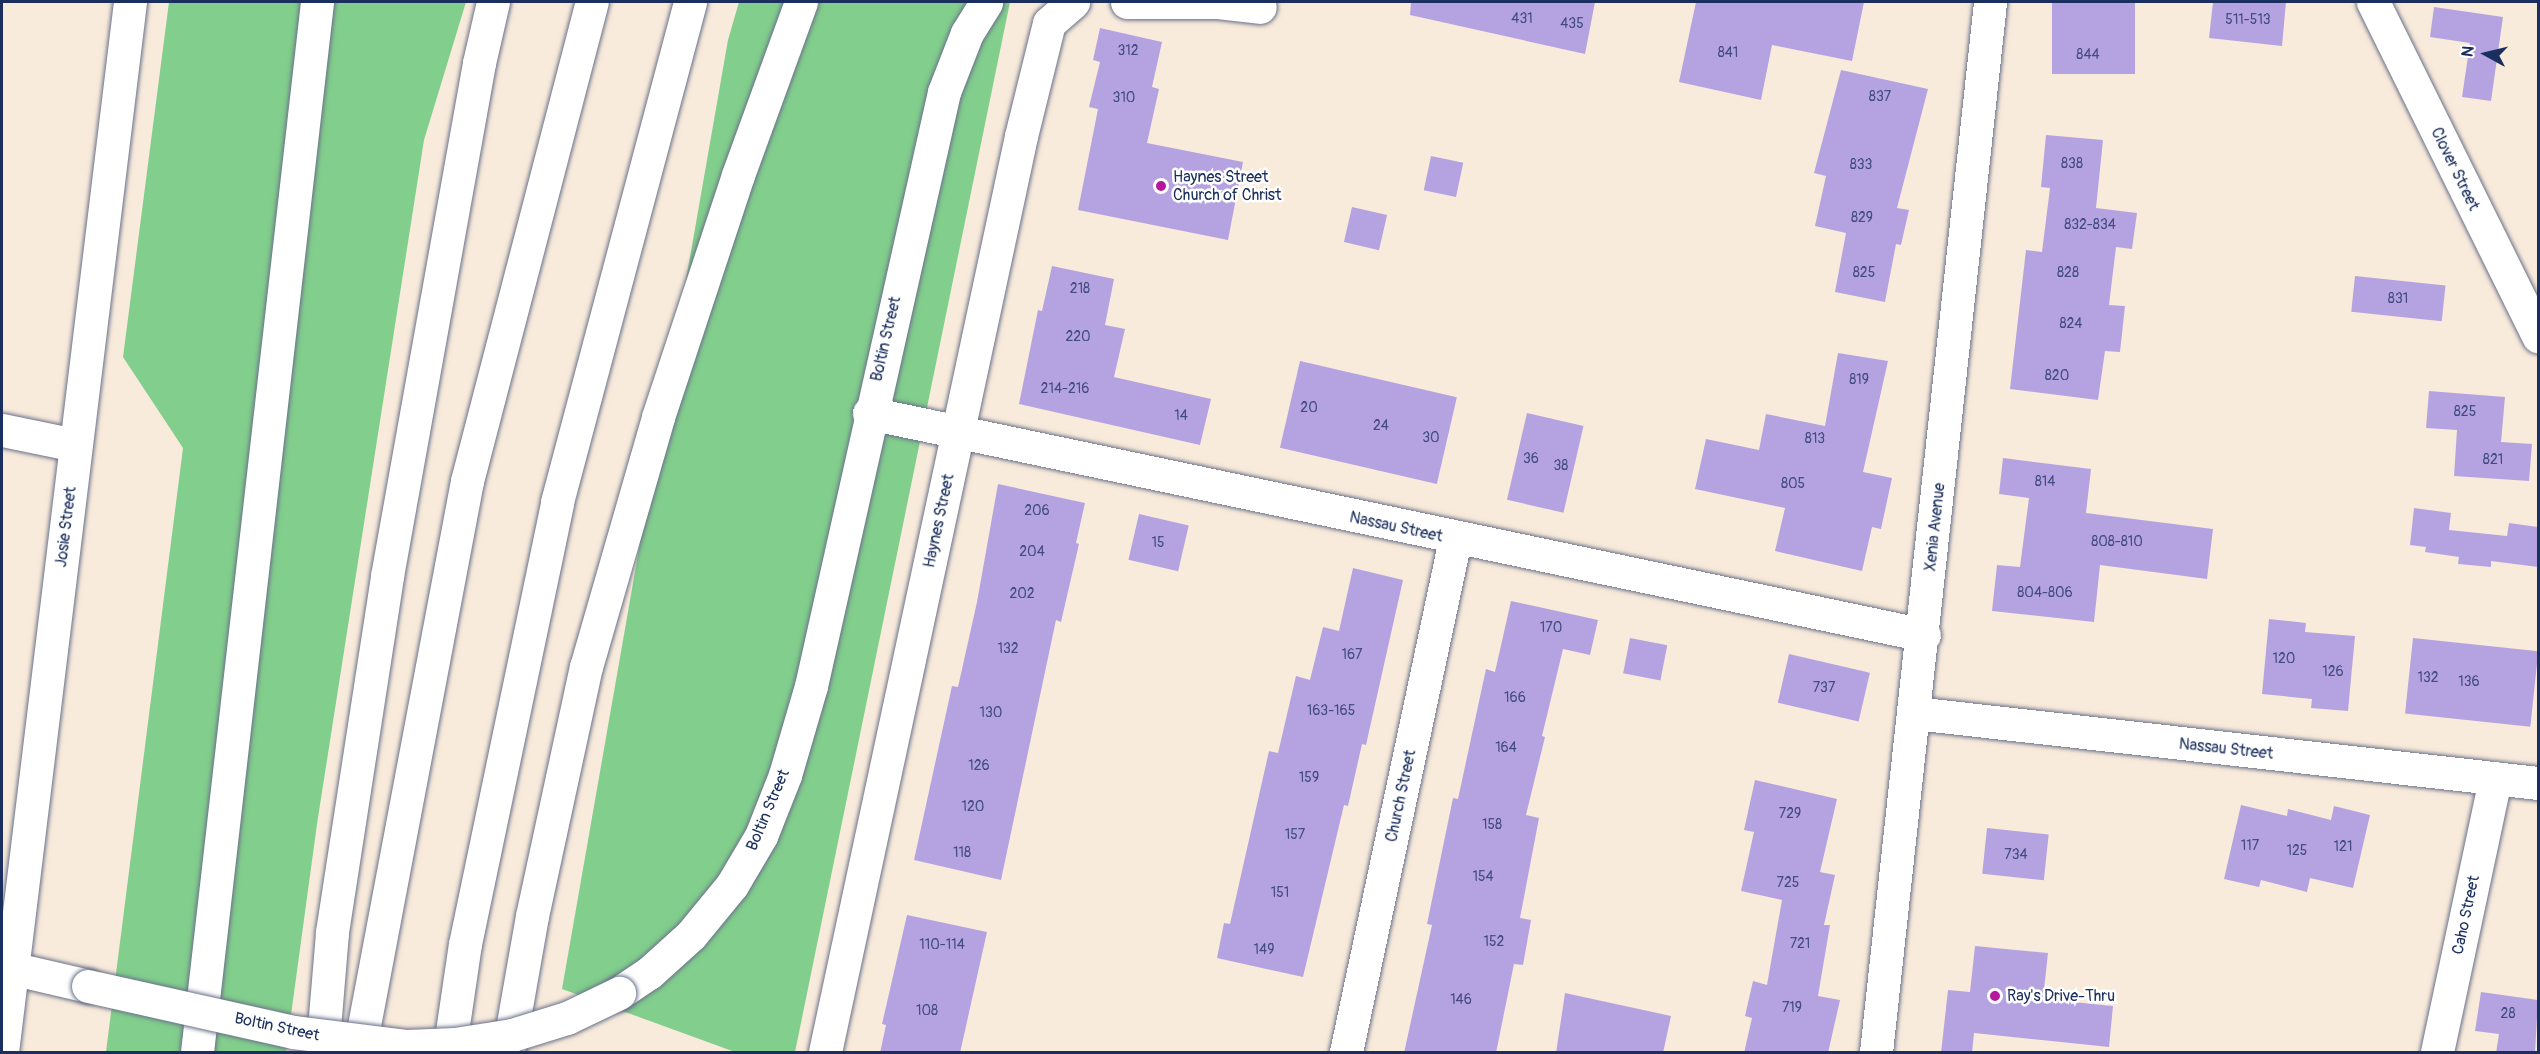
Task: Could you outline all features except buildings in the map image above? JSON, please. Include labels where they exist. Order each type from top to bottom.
[{"type":"main road","name":"Josie Street","points":[[2,1052],[7,968],[130,2]]},
{"type":"main road","points":[[197,1053],[317,2]]},
{"type":"main road","points":[[322,1053],[332,933],[387,576],[479,63],[493,2]]},
{"type":"main road","points":[[359,1053],[467,481],[592,2]]},
{"type":"main road","points":[[449,1053],[465,944],[557,502],[690,2]]},
{"type":"main road","points":[[508,1053],[532,916],[586,667],[658,417],[738,175],[801,2]]},
{"type":"main road","name":"Boltin Street","points":[[7,968],[294,1032],[407,1046],[455,1044],[512,1035],[567,1018],[619,993],[649,973],[691,934],[732,885],[761,836],[785,775],[811,686],[869,413],[944,92],[967,33],[986,2]]},
{"type":"main road","name":"Haynes Street","points":[[825,1053],[957,432],[1049,23],[1073,2]]},
{"type":"main road","points":[[1127,2],[1218,2],[1260,7]]},
{"type":"main road","name":"Xenia Avenue","points":[[1876,1053],[1924,635],[1990,2]]},
{"type":"main road","name":"Clover Street","points":[[2373,2],[2538,336]]},
{"type":"main road","name":"Nassau Street","points":[[869,413],[1455,539],[1924,635]]},
{"type":"main road","points":[[2,430],[75,445]]},
{"type":"main road","name":"Church Street","points":[[1346,1053],[1455,539]]},
{"type":"main road","name":"Nassau Street","points":[[1914,713],[2538,783]]},
{"type":"main road","name":"Caho Street","points":[[2437,1053],[2495,778]]},
{"type":"green space","points":[[169,2],[466,2],[424,140],[317,824],[286,1052],[106,1052],[183,448],[123,357]]},
{"type":"green space","points":[[739,2],[1010,2],[795,1052],[735,1052],[562,989],[728,40]]},
{"type":"place","name":"Haynes Street Church of Christ","points":[[1161,186]]},
{"type":"place","name":"Ray's Drive-Thru","points":[[1995,996]]}]
